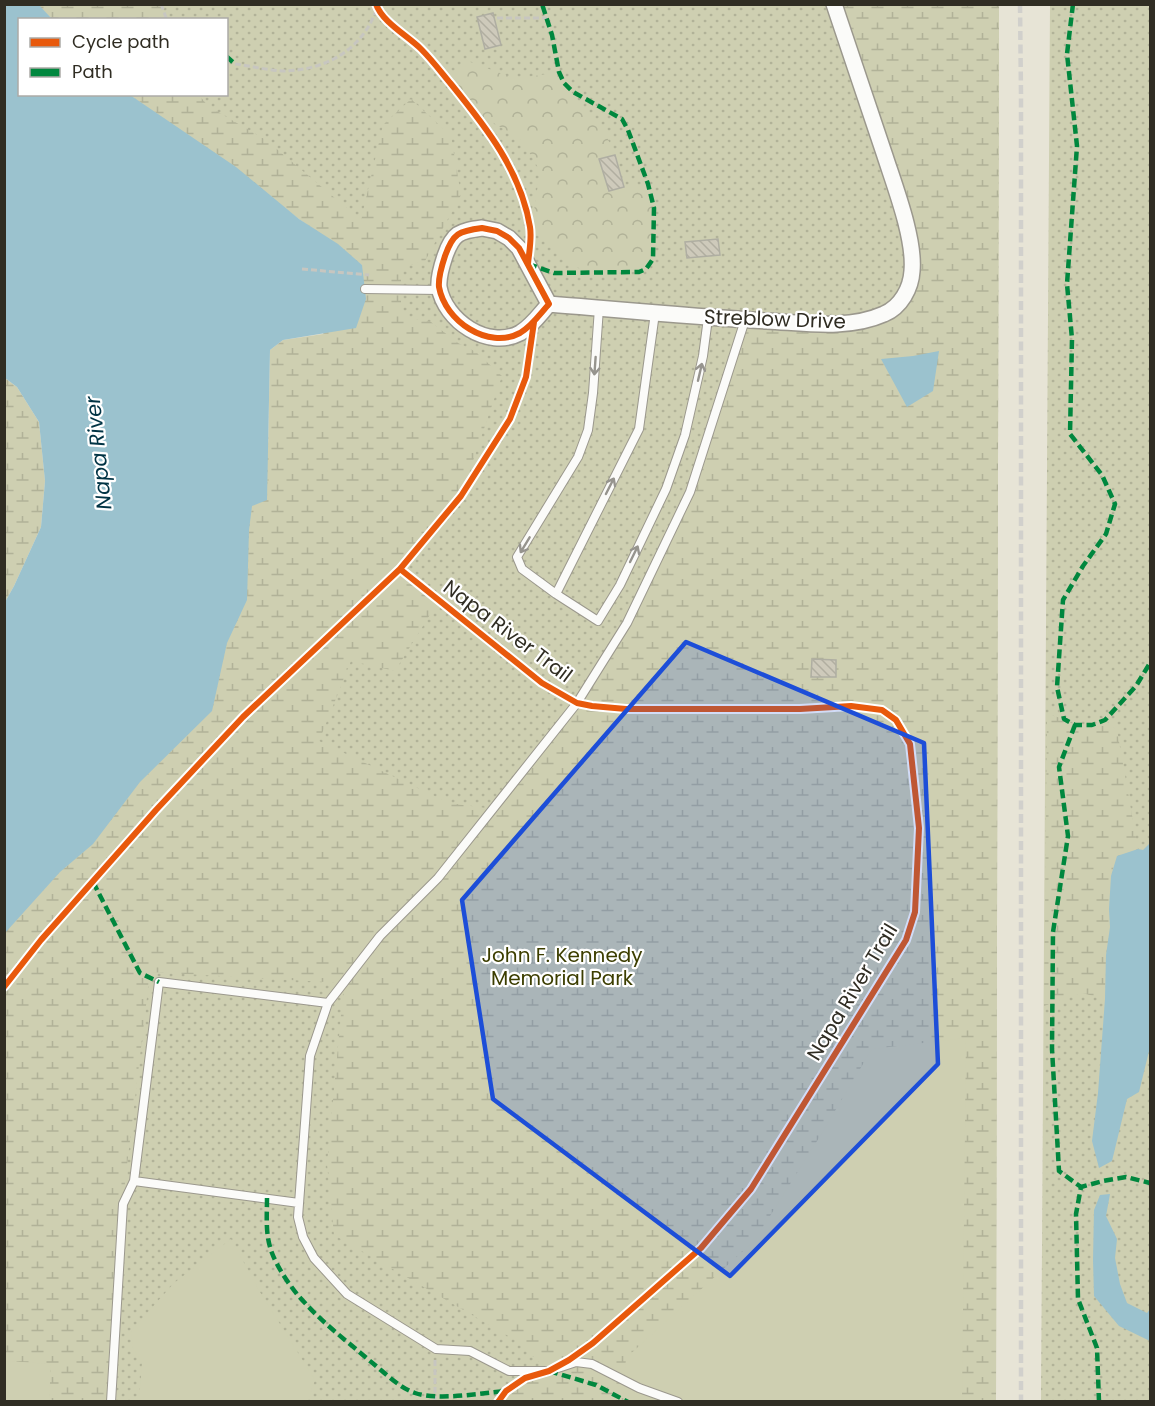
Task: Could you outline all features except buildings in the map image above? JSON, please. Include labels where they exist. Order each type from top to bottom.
[{"type":"street","name":"Streblow Drive","points":[[549,304],[708,318],[839,325],[884,315],[896,308],[911,283],[912,251],[898,197],[834,4]]},
{"type":"street","points":[[482,228],[496,231],[508,238],[519,248],[549,304],[522,332],[502,339],[482,335],[463,325],[453,316],[440,290],[440,276],[451,241],[464,230],[482,228]]},
{"type":"lane","points":[[365,289],[440,290]]},
{"type":"lane","points":[[599,308],[588,430],[578,457],[518,557],[522,569],[598,621],[620,585],[666,489],[685,435],[703,356],[708,318]]},
{"type":"lane","points":[[556,594],[639,429],[655,313]]},
{"type":"lane","points":[[678,1401],[639,1388],[592,1364],[576,1362],[549,1371],[508,1371],[470,1351],[436,1349],[347,1294],[314,1258],[303,1238],[298,1217],[309,1056],[328,1003],[380,936],[438,878],[578,703],[627,623],[690,492],[745,320]]},
{"type":"lane","points":[[111,1401],[123,1204],[134,1181],[159,981],[328,1003]]},
{"type":"lane","points":[[134,1181],[299,1203]]},
{"type":"path","points":[[160,4],[166,18]]},
{"type":"path","points":[[376,6],[382,14]]},
{"type":"path","points":[[235,64],[285,71],[309,68],[332,60],[347,51],[362,37],[373,19],[376,6]]},
{"type":"path","points":[[497,18],[547,18]]},
{"type":"path","points":[[302,269],[379,276]]},
{"type":"path","points":[[435,1401],[436,1349]]},
{"type":"highlighted area","points":[[686,642],[924,743],[938,1064],[730,1276],[493,1099],[462,900]]},
{"type":"green space","name":"John F. Kennedy Memorial Park","points":[[38,5],[999,5],[996,1401],[5,1402],[5,933],[17,921],[362,265],[131,96],[228,96],[228,18],[51,18]]},
{"type":"green space","points":[[38,5],[162,5],[163,18],[51,18]]},
{"type":"green space","name":"John F. Kennedy Memorial Park","points":[[834,5],[999,5],[996,1401],[498,1401],[506,1391],[525,1378],[549,1371],[515,1340],[334,1235],[327,1164],[344,983],[150,972],[124,1191],[111,1401],[49,1401],[51,1364],[5,1361],[4,933],[60,872],[93,844],[140,782],[212,711],[227,643],[247,600],[252,506],[267,499],[270,350],[283,340],[323,334],[362,265],[338,244],[299,219],[236,167],[131,96],[200,96],[208,106],[266,140],[361,220],[383,125],[411,99],[451,136],[461,195],[425,261],[401,267],[401,317],[431,322],[458,343],[476,352],[502,376],[461,496],[400,569],[439,600],[395,671],[351,661],[319,741],[449,803],[493,809],[577,703],[627,623],[690,492],[745,320],[883,315],[913,269]]},
{"type":"green space","points":[[1050,5],[1150,5],[1150,1401],[1041,1402]]},
{"type":"green space","points":[[465,60],[516,79],[559,72],[564,83],[606,135],[615,155],[599,159],[608,191],[648,184],[654,208],[653,259],[646,269],[639,272],[585,273],[531,230],[540,171],[522,140],[475,112],[450,83]]},
{"type":"green space","points":[[5,378],[17,387],[39,422],[45,481],[41,527],[5,602]]},
{"type":"green space","points":[[1047,714],[1075,725],[1092,725],[1105,720],[1117,730],[1138,849],[1117,856],[1111,876],[1105,999],[1082,993],[1044,1006]]},
{"type":"green space","points":[[966,1038],[962,1401],[638,1402],[623,1392],[626,1358],[755,1240],[872,1049]]},
{"type":"green space","points":[[231,1239],[260,1292],[315,1380],[308,1400],[301,1402],[139,1401],[142,1363],[133,1348],[131,1331],[174,1283]]},
{"type":"green space","points":[[5,1361],[51,1364],[49,1401],[5,1401]]},
{"type":"water","name":"Napa River","points":[[38,4],[51,18],[18,18],[18,96],[131,96],[236,167],[299,219],[338,244],[362,265],[366,299],[356,328],[283,340],[270,350],[267,500],[252,506],[247,600],[227,643],[212,711],[140,782],[93,844],[60,872],[5,933],[5,602],[41,527],[45,481],[39,422],[17,387],[5,378],[4,5]]},
{"type":"water","points":[[939,351],[933,391],[907,407],[881,359]]},
{"type":"water","points":[[1150,843],[1150,1047],[1139,1092],[1127,1099],[1112,1161],[1099,1168],[1092,1141],[1105,999],[1111,876],[1117,856],[1138,849],[1143,850]]},
{"type":"water","points":[[1110,1194],[1106,1216],[1117,1239],[1115,1258],[1120,1284],[1127,1303],[1147,1313],[1150,1309],[1150,1341],[1119,1326],[1094,1296],[1094,1210],[1100,1195]]},
{"type":"railway","points":[[1020,4],[1021,1402]]},
{"type":"marked path","points":[[528,264],[554,273],[639,272],[646,269],[653,259],[654,208],[648,184],[628,130],[622,119],[573,92],[564,83],[559,72],[552,35],[542,4]]},
{"type":"marked path","points":[[1073,4],[1067,54],[1077,146],[1067,284],[1072,339],[1070,434],[1102,475],[1115,504],[1106,534],[1083,566],[1063,600],[1057,687],[1064,719],[1075,725],[1092,725],[1105,720],[1136,686],[1150,663]]},
{"type":"marked path","points":[[228,58],[235,64]]},
{"type":"marked path","points":[[1075,725],[1059,767],[1068,836],[1053,932],[1052,1049],[1059,1171],[1081,1187]]},
{"type":"marked path","points":[[93,882],[140,973],[159,982]]},
{"type":"marked path","points":[[1099,1402],[1097,1348],[1078,1299],[1076,1214],[1081,1187],[1126,1177],[1150,1183]]},
{"type":"marked path","points":[[267,1198],[268,1239],[286,1280],[320,1318],[391,1379],[415,1393],[425,1395],[472,1395],[506,1391]]},
{"type":"marked path","points":[[549,1371],[596,1385],[628,1402]]},
{"type":"cycle path","points":[[376,4],[389,23],[416,44],[433,62],[489,133],[510,168],[519,187],[531,232],[528,264]]},
{"type":"cycle path","points":[[482,228],[497,231],[519,248],[549,304],[524,330],[508,337],[495,338],[470,329],[450,311],[439,287],[443,263],[451,242],[462,232],[482,228]]},
{"type":"cycle path","points":[[4,987],[41,940],[156,810],[243,717],[400,569],[461,496],[510,419],[526,377],[534,322]]},
{"type":"cycle path","name":"Napa River Trail","points":[[400,569],[542,683],[577,703],[626,709],[800,709],[851,706],[882,710],[896,720],[910,744],[919,828],[915,912],[906,940],[751,1189],[701,1248],[593,1343],[549,1371],[525,1378],[506,1391],[498,1402]]}]
